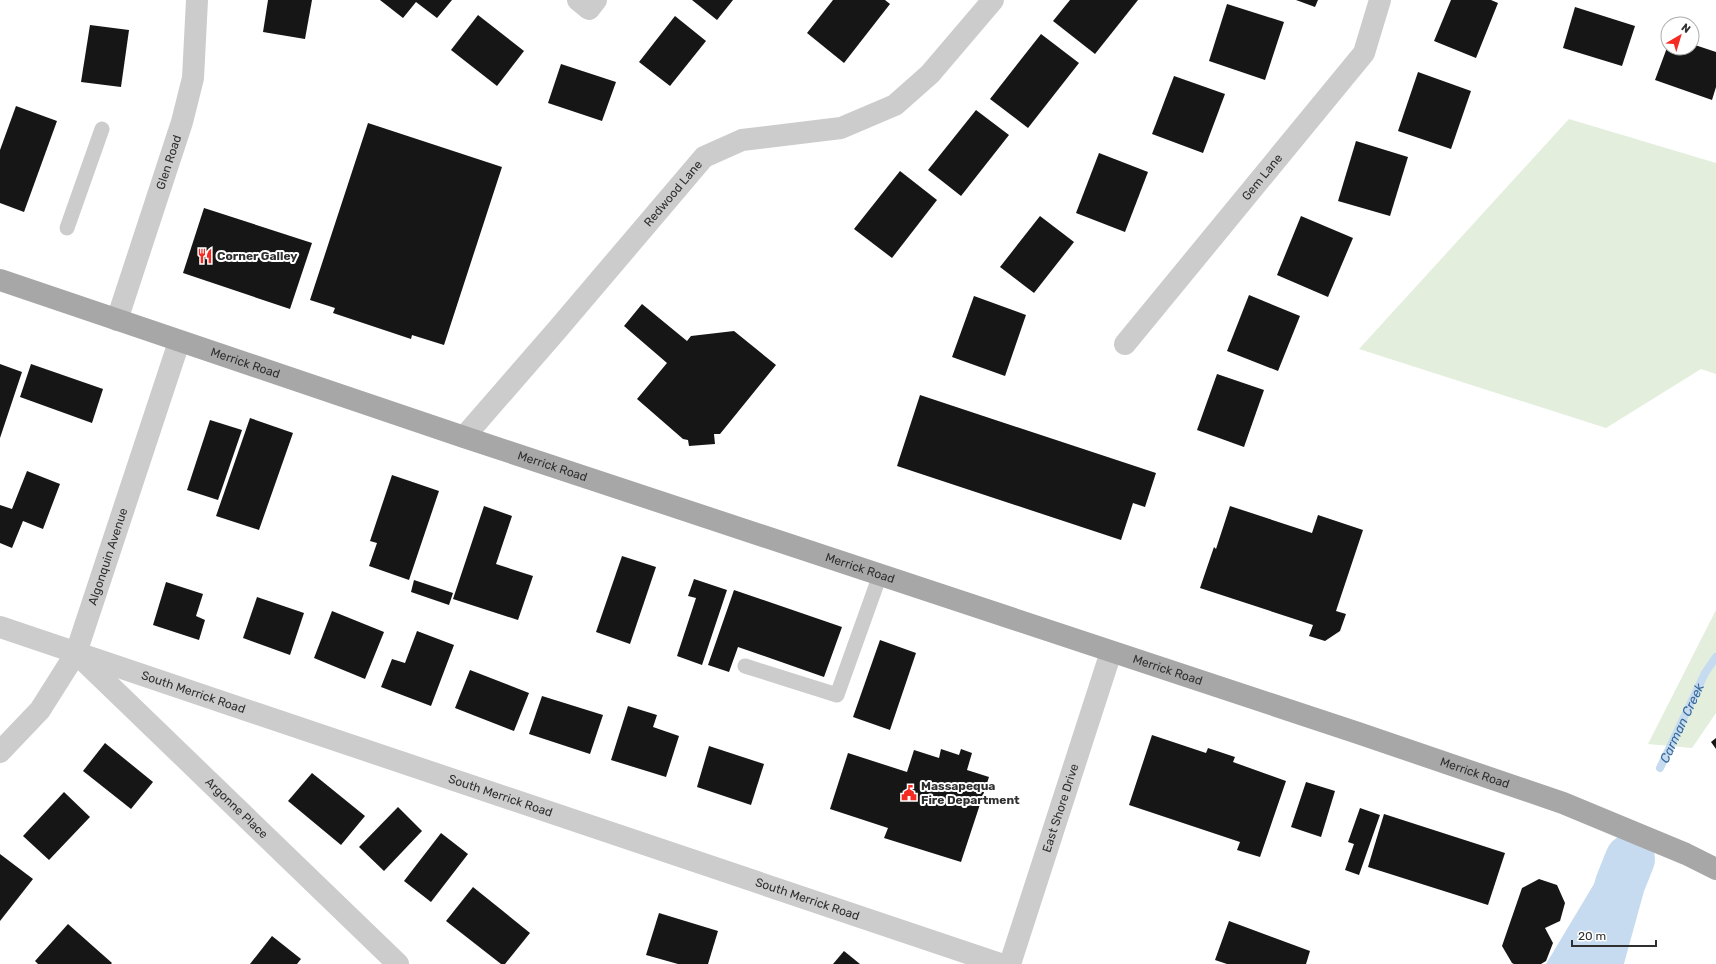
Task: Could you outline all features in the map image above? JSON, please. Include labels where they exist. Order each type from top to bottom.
[{"type":"main road","name":"Merrick Road","points":[[0,280],[179,342],[464,437],[1111,652],[1358,732],[1563,803],[1686,854],[1716,869]]},
{"type":"main road","points":[[1686,854],[1716,859]]},
{"type":"street","name":"Glen Road","points":[[117,320],[182,122],[192,78],[197,0]]},
{"type":"street","name":"Redwood Lane","points":[[464,437],[704,157],[742,140],[841,128],[895,105],[930,74],[993,0]]},
{"type":"street","name":"Gem Lane","points":[[1125,344],[1364,53],[1380,0]]},
{"type":"street","name":"Algonquin Avenue","points":[[0,752],[40,710],[76,653],[179,342]]},
{"type":"street","name":"South Merrick Road","points":[[0,627],[1000,964]]},
{"type":"street","name":"East Shore Drive","points":[[1010,964],[1111,652]]},
{"type":"street","name":"Argonne Place","points":[[76,653],[398,964]]},
{"type":"lane","points":[[67,228],[102,129]]},
{"type":"lane","points":[[746,666],[837,695],[880,575]]},
{"type":"green space","points":[[1569,119],[1716,163],[1716,374],[1701,369],[1606,428],[1359,349]]},
{"type":"green space","points":[[1716,610],[1716,713],[1692,748],[1648,744]]},
{"type":"water","points":[[1600,874],[1641,894],[1616,964],[1546,964]]},
{"type":"building","points":[[268,0],[312,0],[305,39],[263,32]]},
{"type":"building","points":[[380,0],[452,0],[437,18],[416,2],[403,18]]},
{"type":"building","points":[[692,0],[733,0],[717,20]]},
{"type":"building","points":[[833,0],[885,0],[890,4],[844,63],[807,33]]},
{"type":"building","points":[[1070,0],[1138,0],[1095,54],[1053,21]]},
{"type":"building","points":[[1296,0],[1318,0],[1315,7]]},
{"type":"building","points":[[1451,0],[1491,0],[1498,3],[1476,58],[1434,41]]},
{"type":"building","points":[[1227,4],[1284,22],[1265,80],[1209,61]]},
{"type":"building","points":[[1575,7],[1635,26],[1622,66],[1563,48]]},
{"type":"building","points":[[478,15],[524,51],[497,86],[451,50]]},
{"type":"building","points":[[675,16],[706,41],[670,86],[639,62]]},
{"type":"building","points":[[90,25],[129,30],[121,87],[81,82]]},
{"type":"building","points":[[1041,34],[1079,63],[1028,128],[990,99]]},
{"type":"building","points":[[1700,47],[1716,52],[1716,87],[1712,100],[1655,80],[1664,56],[1700,56]]},
{"type":"building","points":[[561,64],[616,82],[602,121],[548,103]]},
{"type":"building","points":[[1418,72],[1471,91],[1451,149],[1398,131]]},
{"type":"building","points":[[1174,76],[1225,94],[1203,153],[1152,134]]},
{"type":"building","points":[[16,106],[57,121],[24,212],[0,203],[0,150]]},
{"type":"building","points":[[976,110],[1009,135],[961,196],[928,170]]},
{"type":"building","points":[[368,123],[502,167],[444,345],[412,335],[411,339],[333,313],[335,308],[310,300]]},
{"type":"building","points":[[1356,141],[1408,157],[1390,216],[1338,201]]},
{"type":"building","points":[[1099,153],[1148,172],[1125,232],[1076,213]]},
{"type":"building","points":[[900,171],[937,200],[892,258],[854,229]]},
{"type":"building","points":[[204,208],[312,243],[290,309],[183,273]]},
{"type":"building","points":[[1040,216],[1074,242],[1034,293],[1000,267]]},
{"type":"building","points":[[1301,216],[1353,238],[1328,297],[1277,275]]},
{"type":"building","points":[[1249,295],[1300,316],[1278,371],[1227,351]]},
{"type":"building","points":[[974,296],[1026,315],[1005,376],[952,357]]},
{"type":"building","points":[[642,304],[687,341],[691,336],[734,331],[776,365],[720,434],[714,434],[715,444],[689,446],[688,440],[683,439],[637,399],[667,363],[624,326]]},
{"type":"building","points":[[0,364],[22,372],[0,438]]},
{"type":"building","points":[[31,364],[103,389],[92,423],[20,397]]},
{"type":"building","points":[[1217,374],[1264,390],[1244,447],[1197,430]]},
{"type":"building","points":[[920,395],[1156,473],[1145,507],[1133,503],[1121,540],[897,466]]},
{"type":"building","points":[[250,418],[293,433],[259,530],[216,516]]},
{"type":"building","points":[[210,420],[242,430],[218,500],[187,490]]},
{"type":"building","points":[[27,471],[60,484],[43,529],[23,521],[12,548],[0,543],[0,505],[12,509]]},
{"type":"building","points":[[392,475],[439,491],[409,580],[369,566],[377,543],[370,541]]},
{"type":"building","points":[[484,506],[512,516],[496,564],[533,576],[518,620],[453,599]]},
{"type":"building","points":[[1230,506],[1312,533],[1318,515],[1363,530],[1336,611],[1346,614],[1340,631],[1325,641],[1309,636],[1313,625],[1200,588],[1214,547],[1216,549]]},
{"type":"building","points":[[622,556],[656,567],[630,644],[596,632]]},
{"type":"building","points":[[694,579],[727,590],[702,665],[677,656],[696,598],[688,596]]},
{"type":"building","points":[[414,580],[453,593],[449,605],[411,592]]},
{"type":"building","points":[[166,582],[203,594],[196,616],[205,620],[199,640],[153,625]]},
{"type":"building","points":[[734,590],[842,627],[824,677],[738,647],[729,672],[708,665]]},
{"type":"building","points":[[257,597],[304,613],[290,655],[243,638]]},
{"type":"building","points":[[332,611],[384,632],[365,679],[314,658]]},
{"type":"building","points":[[417,631],[454,645],[431,706],[381,687],[392,659],[405,663]]},
{"type":"building","points":[[880,640],[916,653],[890,730],[853,717]]},
{"type":"building","points":[[470,670],[529,693],[514,731],[455,708]]},
{"type":"building","points":[[542,696],[603,715],[590,754],[529,734]]},
{"type":"building","points":[[628,706],[657,715],[653,727],[679,736],[666,777],[611,760]]},
{"type":"building","points":[[1152,735],[1206,753],[1208,748],[1235,757],[1233,762],[1286,781],[1260,857],[1237,850],[1240,842],[1129,805]]},
{"type":"building","points":[[1716,738],[1716,749],[1711,742]]},
{"type":"building","points":[[105,743],[153,782],[131,809],[83,771]]},
{"type":"building","points":[[709,746],[764,764],[751,805],[697,787]]},
{"type":"building","name":"Massapequa Fire Department","points":[[941,749],[959,755],[961,749],[972,753],[967,770],[989,777],[961,862],[884,838],[888,828],[830,809],[848,753],[907,772],[914,750],[939,758]]},
{"type":"building","points":[[312,773],[365,816],[341,845],[288,801]]},
{"type":"building","points":[[1306,782],[1335,791],[1321,837],[1291,827]]},
{"type":"building","points":[[64,792],[90,817],[49,860],[23,836]]},
{"type":"building","points":[[398,807],[422,831],[384,871],[359,847]]},
{"type":"building","points":[[1360,808],[1380,815],[1359,875],[1345,870],[1354,844],[1348,842]]},
{"type":"building","points":[[1384,814],[1505,853],[1488,905],[1368,867]]},
{"type":"building","points":[[441,833],[468,854],[431,902],[404,881]]},
{"type":"building","points":[[0,854],[33,879],[0,921]]},
{"type":"building","points":[[1539,879],[1557,885],[1565,903],[1560,921],[1545,928],[1553,943],[1546,961],[1541,964],[1514,964],[1502,946],[1522,888]]},
{"type":"building","points":[[473,887],[530,933],[505,964],[501,964],[446,921]]},
{"type":"building","points":[[659,913],[718,931],[708,964],[678,964],[646,955]]},
{"type":"building","points":[[1229,921],[1310,951],[1306,964],[1227,964],[1215,960]]},
{"type":"building","points":[[68,924],[112,963],[38,964],[35,961]]},
{"type":"building","points":[[272,936],[301,959],[297,964],[250,964]]},
{"type":"building","points":[[844,951],[860,964],[833,964]]},
{"type":"waterway","name":"Carman Creek","points":[[1660,768],[1705,673],[1716,657]]},
{"type":"waterway","name":"Carman Creek","points":[[1598,964],[1620,884],[1630,859]]},
{"type":"place","name":"Corner Galley","points":[[205,256]]},
{"type":"place","name":"Massapequa Fire Department","points":[[909,793]]}]
